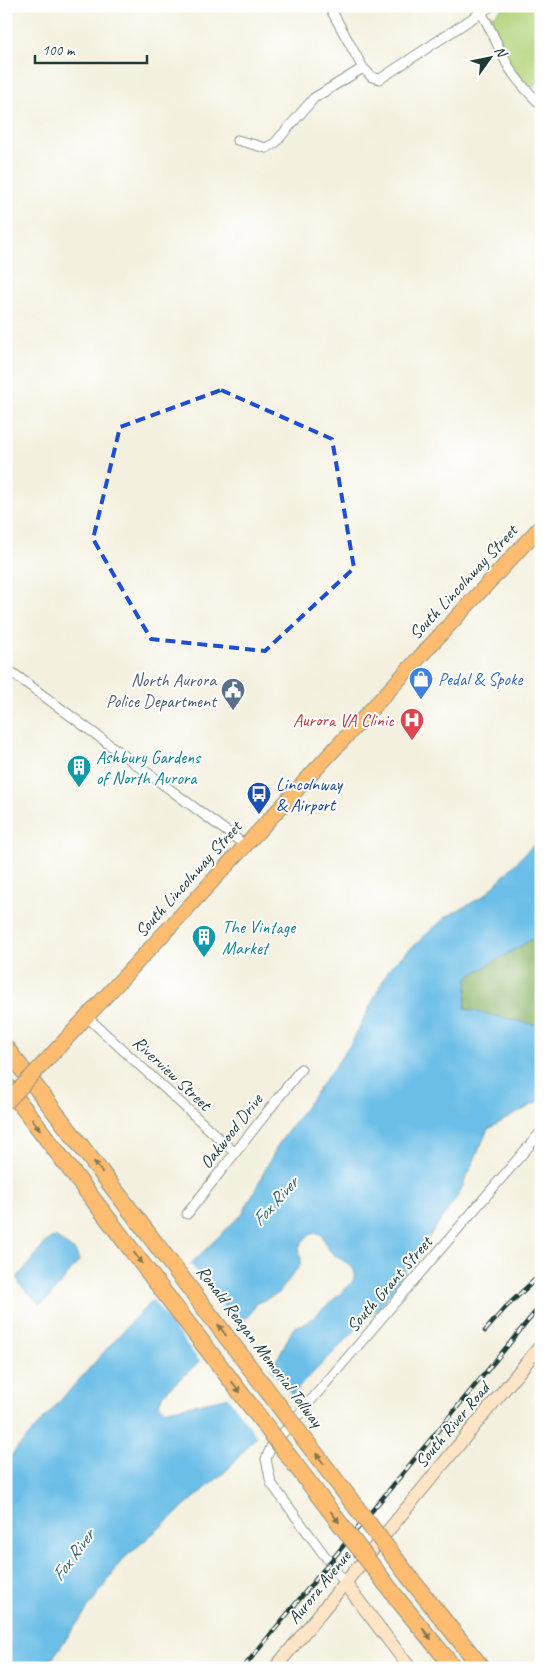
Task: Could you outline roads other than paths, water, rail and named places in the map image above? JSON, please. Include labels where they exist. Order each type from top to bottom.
[{"type":"highway","name":"Ronald Reagan Memorial Tollway","points":[[6,1048],[413,1582],[482,1668]]},
{"type":"highway","points":[[6,1085],[399,1601],[454,1668]]},
{"type":"highway","points":[[440,1616],[454,1619],[495,1668]]},
{"type":"main road","name":"South Lincolnway Street","points":[[6,1103],[541,526]]},
{"type":"main road","name":"South River Road","points":[[389,1528],[541,1345]]},
{"type":"main road","name":"Aurora Avenue","points":[[275,1668],[389,1528]]},
{"type":"main road","points":[[345,1583],[410,1668]]},
{"type":"street","points":[[329,6],[363,68],[369,75],[376,78],[384,77],[479,9],[491,6]]},
{"type":"street","points":[[479,9],[509,68],[541,105]]},
{"type":"street","points":[[236,140],[266,148],[275,143],[314,98],[363,68]]},
{"type":"street","points":[[533,97],[541,90]]},
{"type":"street","points":[[6,668],[244,845]]},
{"type":"street","name":"Riverview Street","points":[[87,1017],[234,1152]]},
{"type":"street","name":"Oakwood Drive","points":[[187,1214],[301,1068]]},
{"type":"street","name":"South Grant Street","points":[[345,1583],[271,1483],[266,1460],[271,1447],[541,1132]]},
{"type":"water","name":"Fox River","points":[[541,837],[541,934],[468,977],[465,1009],[541,1026],[541,1100],[488,1129],[459,1194],[383,1303],[302,1384],[227,1470],[122,1560],[54,1656],[36,1668],[6,1668],[6,1461],[132,1321],[243,1213],[278,1145],[351,1044],[390,967],[446,917],[484,896]],"holes":[[[321,1234],[331,1252],[353,1269],[355,1273],[354,1279],[350,1285],[307,1323],[293,1329],[268,1373],[246,1388],[226,1398],[168,1410],[164,1409],[159,1404],[163,1394],[250,1314],[257,1303],[279,1293],[300,1265],[299,1248],[302,1243],[310,1235]]]},
{"type":"water","points":[[55,1237],[76,1252],[79,1261],[47,1300],[39,1304],[20,1285],[18,1277],[48,1240]]},
{"type":"railway","points":[[485,1331],[505,1308],[541,1274]]},
{"type":"railway","points":[[243,1668],[541,1305]]},
{"type":"place","name":"Pedal & Spoke","points":[[421,700]]},
{"type":"place","name":"North Aurora Police Department","points":[[233,711]]},
{"type":"place","name":"Aurora VA Clinic","points":[[412,741]]},
{"type":"place","name":"Ashbury Gardens of North Aurora","points":[[79,788]]},
{"type":"place","name":"Lincolnway & Airport","points":[[259,815]]},
{"type":"place","name":"The Vintage Market","points":[[204,958]]}]
